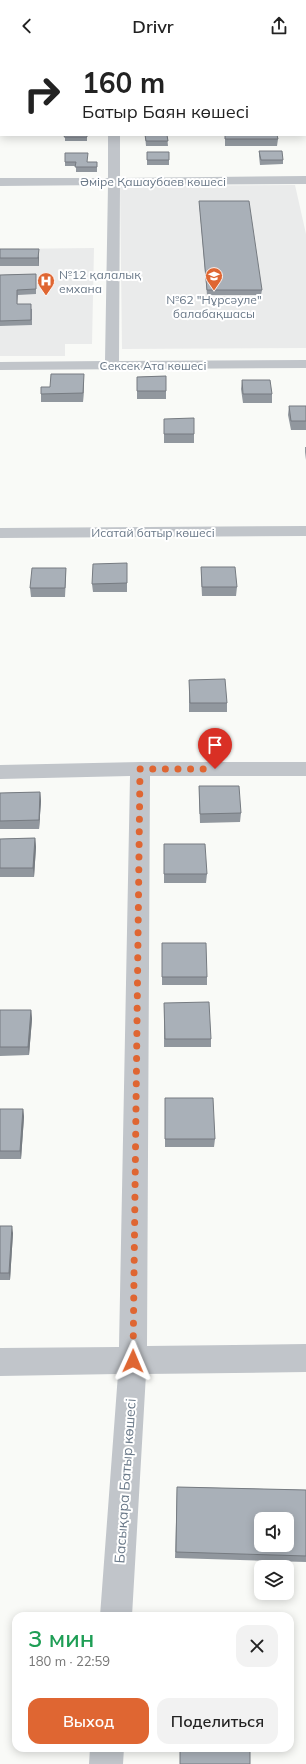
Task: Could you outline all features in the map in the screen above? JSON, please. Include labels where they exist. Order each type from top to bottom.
[{"type":"street","points":[[112,366],[114,136]]},
{"type":"street","name":"Әміре Қашаубаев көшесі","points":[[0,182],[306,180]]},
{"type":"street","name":"Сексек Ата көшесі","points":[[0,366],[306,364]]},
{"type":"street","name":"Исатай батыр көшесі","points":[[0,533],[306,531]]},
{"type":"street","points":[[0,772],[140,769],[306,769]]},
{"type":"street","name":"Басықара Батыр көшесі","points":[[116,1612],[133,1361],[140,769]]},
{"type":"street","points":[[0,1362],[306,1358]]},
{"type":"street","points":[[106,1764],[107,1752]]},
{"type":"shaded area","name":"№62 \"Нұрсәуле\" балабақшасы","points":[[295,185],[306,234],[306,348],[122,349],[120,186]]},
{"type":"shaded area","name":"№12 қалалық емхана","points":[[94,248],[92,344],[65,344],[65,356],[0,356],[0,249]]},
{"type":"building","points":[[64,136],[87,136],[87,137]]},
{"type":"building","points":[[145,136],[167,136],[168,141],[146,141]]},
{"type":"building","points":[[225,136],[277,136],[278,139],[225,139]]},
{"type":"building","points":[[259,151],[282,151],[283,160],[261,160]]},
{"type":"building","points":[[147,152],[169,152],[169,160],[147,160]]},
{"type":"building","points":[[65,153],[88,153],[87,162],[97,162],[97,167],[75,167],[76,162],[65,162]]},
{"type":"building","points":[[199,201],[249,201],[262,290],[207,290]]},
{"type":"building","points":[[0,249],[39,249],[38,258],[0,258]]},
{"type":"building","points":[[36,274],[36,289],[17,290],[17,304],[31,304],[31,320],[0,321],[0,275]]},
{"type":"building","points":[[51,374],[84,374],[83,393],[41,394],[41,387],[50,387]]},
{"type":"building","points":[[166,376],[166,391],[137,391],[137,377]]},
{"type":"building","points":[[242,380],[270,380],[272,394],[243,394]]},
{"type":"building","points":[[289,406],[306,406],[306,421],[291,421]]},
{"type":"building","points":[[194,418],[194,434],[164,434],[164,419]]},
{"type":"building","points":[[127,563],[127,583],[92,584],[93,564]]},
{"type":"building","points":[[201,567],[235,567],[237,587],[202,587]]},
{"type":"building","points":[[32,568],[66,568],[65,588],[30,588]]},
{"type":"building","points":[[225,679],[227,703],[190,703],[189,680]]},
{"type":"building","points":[[199,786],[239,786],[241,813],[200,814]]},
{"type":"building","points":[[40,792],[39,820],[0,821],[0,793]]},
{"type":"building","points":[[35,838],[33,868],[0,868],[0,839]]},
{"type":"building","points":[[164,844],[205,844],[207,874],[164,874]]},
{"type":"building","points":[[162,943],[206,943],[207,977],[162,977]]},
{"type":"building","points":[[209,1002],[211,1039],[165,1039],[164,1003]]},
{"type":"building","points":[[0,1010],[31,1010],[28,1047],[0,1047]]},
{"type":"building","points":[[165,1098],[213,1098],[215,1139],[165,1139]]},
{"type":"building","points":[[0,1109],[23,1109],[20,1151],[0,1151]]},
{"type":"building","points":[[0,1226],[12,1226],[9,1273],[0,1273]]},
{"type":"building","points":[[177,1487],[306,1490],[306,1556],[176,1552]]},
{"type":"building","points":[[180,1752],[250,1752],[250,1764],[180,1764]]},
{"type":"place","name":"№62 \"Нұрсәуле\" балабақшасы","points":[[214,291]]},
{"type":"place","name":"№12 қалалық емхана","points":[[46,296]]},
{"type":"route","points":[[133,1361],[140,769],[215,769]]}]
